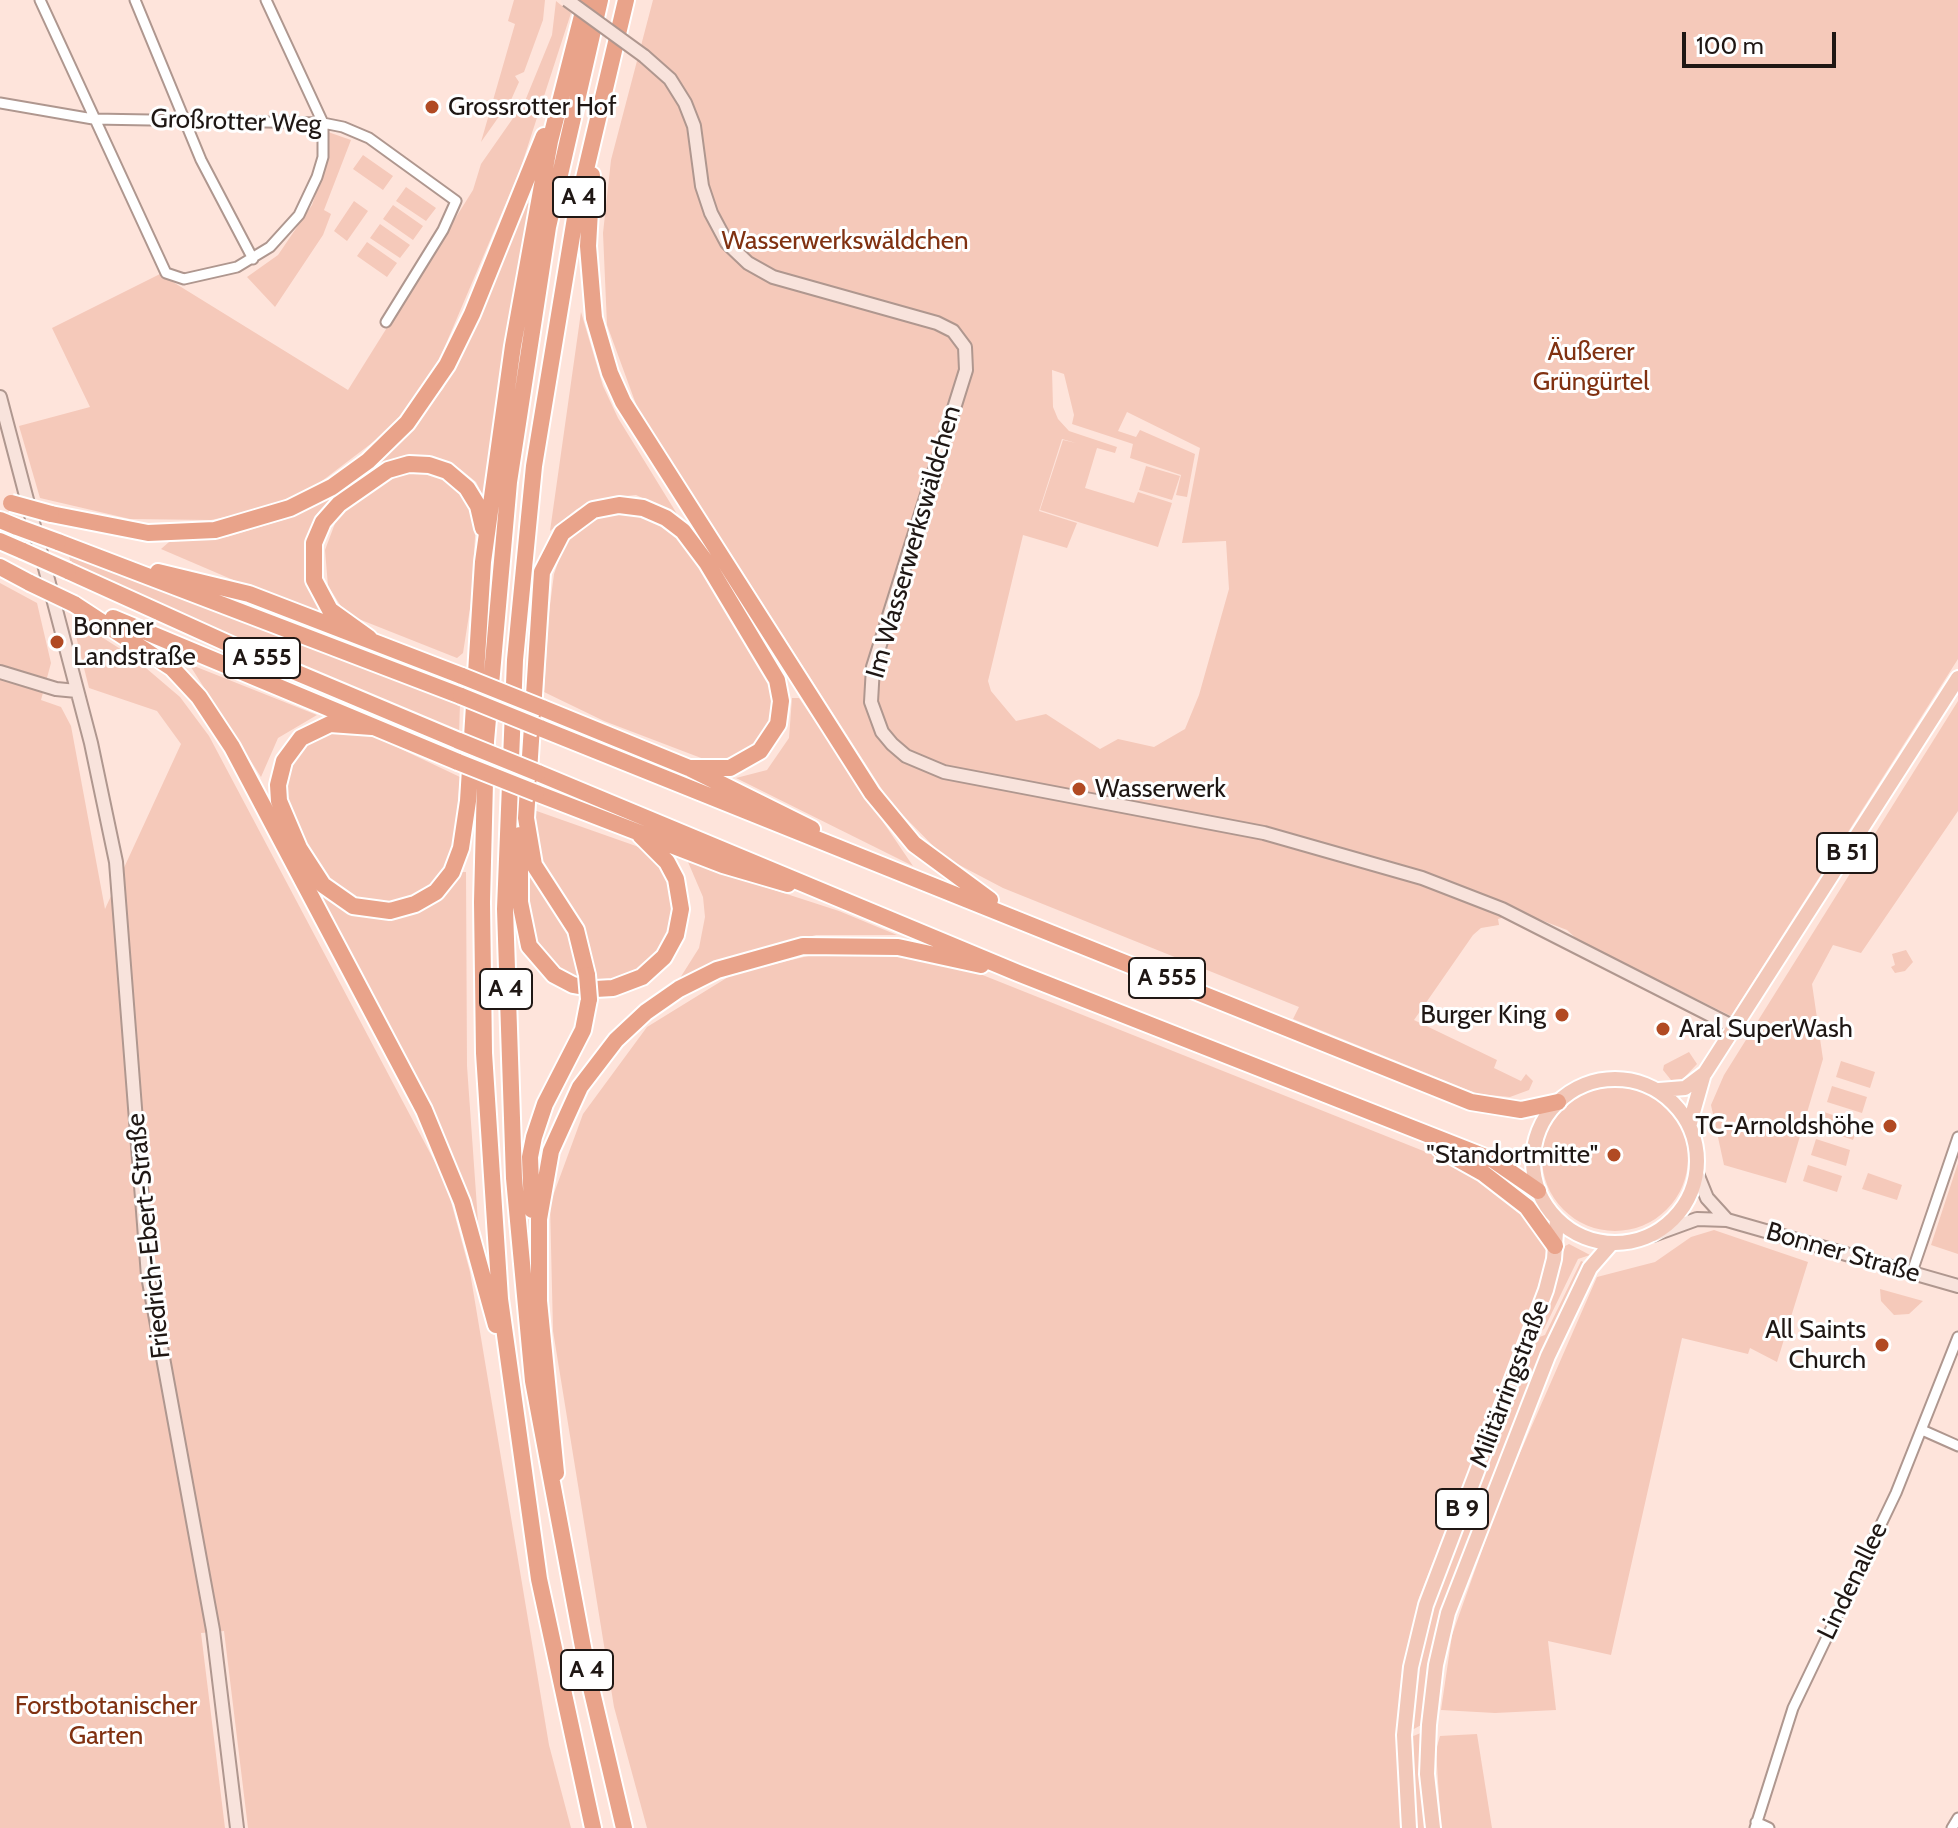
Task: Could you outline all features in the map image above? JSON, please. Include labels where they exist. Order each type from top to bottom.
[{"type":"highway","points":[[372,727],[342,723],[318,728],[295,744],[280,771],[279,801],[285,820],[315,875],[333,894],[353,906],[376,911],[404,908],[426,898],[444,883],[457,861],[468,801],[471,708],[485,544],[513,346],[563,85],[586,0]]},
{"type":"highway","name":"A 4","points":[[593,1828],[539,1579],[508,1367],[490,1174],[482,902],[492,647],[513,451],[548,227],[600,0]]},
{"type":"highway","name":"A 4","points":[[624,1828],[589,1679],[533,1381],[519,1246],[506,1003],[510,743],[534,466],[565,270],[594,125],[626,0]]},
{"type":"highway","points":[[6,501],[51,514],[148,533],[215,530],[290,508],[332,487],[368,461],[407,423],[434,386],[458,343],[563,85]]},
{"type":"highway","points":[[594,125],[589,282],[600,345],[623,402],[886,812],[914,844],[941,866],[1022,919]]},
{"type":"highway","points":[[369,638],[330,610],[314,580],[314,543],[323,522],[339,504],[399,466],[419,463],[438,467],[458,478],[474,497],[482,517],[485,544]]},
{"type":"highway","points":[[534,466],[535,565],[524,735],[520,902],[525,935],[533,955],[563,980],[586,988],[622,986],[655,967],[672,945],[681,909],[676,879],[667,862],[640,835]]},
{"type":"highway","points":[[555,1511],[555,1437],[539,1309],[530,1157],[545,1104],[583,1030],[589,999],[587,975],[576,930],[534,865],[526,818],[542,572],[562,533],[593,510],[619,505],[643,508],[666,518],[683,531],[696,545],[777,680],[781,701],[778,724],[760,751],[730,768],[689,768]]},
{"type":"highway","name":"A 555","points":[[0,520],[461,696],[1487,1106],[1521,1110],[1558,1102]]},
{"type":"highway","name":"A 555","points":[[0,541],[238,648],[459,741],[1018,973],[1415,1132]]},
{"type":"highway","points":[[117,564],[249,594],[369,638],[689,768],[862,856]]},
{"type":"highway","points":[[0,567],[74,604],[640,835],[748,874],[817,889]]},
{"type":"highway","points":[[74,604],[172,668],[199,697],[232,747],[439,1143],[462,1202],[508,1367]]},
{"type":"highway","points":[[468,801],[482,902]]},
{"type":"highway","points":[[539,1309],[541,1192],[557,1134],[580,1087],[601,1057],[632,1025],[663,1000],[717,970],[803,946],[857,944],[898,947],[1018,973]]},
{"type":"highway","points":[[1415,1132],[1493,1160],[1538,1191]]},
{"type":"highway","points":[[1415,1132],[1483,1173],[1527,1207],[1555,1246]]},
{"type":"main road","name":"Im Wasserwerkswäldchen","points":[[567,0],[644,56],[670,79],[685,103],[694,126],[702,186],[711,213],[727,243],[748,263],[773,277],[937,323],[953,331],[965,347],[966,370],[873,667],[871,702],[882,732],[892,744],[906,756],[944,772],[1264,833],[1422,878],[1502,909],[1736,1028]]},
{"type":"main road","name":"Friedrich-Ebert-Straße","points":[[0,397],[77,691],[116,862],[148,1276],[213,1630],[237,1828]]},
{"type":"main road","points":[[0,672],[56,689],[77,691]]},
{"type":"main road","name":"B 51","points":[[1690,1123],[1705,1073],[1958,678]]},
{"type":"main road","points":[[1659,1090],[1685,1088],[1705,1073]]},
{"type":"main road","points":[[1696,1171],[1679,1211],[1653,1235],[1611,1244],[1579,1235],[1557,1219],[1538,1191],[1533,1160],[1544,1121],[1558,1102],[1578,1087],[1609,1078],[1631,1079],[1659,1090],[1677,1105],[1690,1123],[1696,1143],[1696,1171],[1707,1198],[1727,1220]]},
{"type":"main road","name":"Militärringstraße","points":[[1409,1828],[1404,1735],[1411,1667],[1426,1605],[1546,1290],[1557,1219]]},
{"type":"main road","name":"Bonner Straße","points":[[1653,1235],[1697,1219],[1727,1220],[1958,1286]]},
{"type":"main road","name":"Militärringstraße","points":[[1433,1828],[1427,1774],[1429,1725],[1436,1665],[1448,1613],[1548,1356],[1590,1268],[1611,1244]]},
{"type":"street","points":[[40,0],[166,273],[184,279],[200,277],[253,259],[285,232],[308,198],[323,157],[323,123],[266,0]]},
{"type":"street","points":[[135,0],[201,160],[253,259]]},
{"type":"street","name":"Großrotter Weg","points":[[0,103],[93,119],[323,123],[369,138],[456,201],[443,230],[386,322]]},
{"type":"street","points":[[1912,1272],[1958,1137]]},
{"type":"street","name":"Lindenallee","points":[[1756,1825],[1796,1702],[1883,1521],[1958,1337]]},
{"type":"street","points":[[1922,1430],[1958,1446]]},
{"type":"street","points":[[1952,1828],[1958,1818]]},
{"type":"street","points":[[1756,1825],[1769,1828]]},
{"type":"green space","points":[[514,0],[545,0],[543,20],[524,72],[515,76],[519,82],[511,100],[502,100],[505,108],[481,142],[515,24],[508,21]]},
{"type":"green space","name":"Äußerer Grüngürtel","points":[[653,0],[1958,0],[1958,659],[1731,1016],[1579,941],[1567,930],[1520,912],[1498,919],[1499,925],[1481,928],[1473,935],[1414,1020],[1497,1060],[1494,1068],[1521,1081],[1526,1074],[1533,1081],[1529,1090],[1510,1097],[1478,1094],[1293,1019],[1299,1007],[1003,888],[944,857],[890,802],[637,407],[607,325],[603,233],[611,160]],"holes":[[[1052,370],[1064,374],[1074,415],[1072,424],[1133,444],[1130,458],[1181,475],[1176,495],[1187,497],[1195,454],[1140,430],[1136,437],[1118,431],[1127,412],[1200,448],[1182,543],[1226,541],[1229,589],[1199,695],[1185,729],[1154,747],[1118,739],[1100,749],[1046,714],[1016,721],[991,691],[988,681],[1023,535],[1067,548],[1077,523],[1039,511],[1062,439],[1076,443],[1063,440],[1040,510],[1158,547],[1172,503],[1138,492],[1134,503],[1085,488],[1097,448],[1115,453],[1117,447],[1069,431],[1058,419],[1053,407]]]},
{"type":"green space","points":[[556,1],[571,13],[520,170],[440,358],[405,411],[385,433],[318,484],[268,508],[211,520],[130,519],[40,498],[19,426],[90,407],[52,328],[160,274],[348,390],[473,190],[481,164],[525,101],[552,35]]},
{"type":"green space","points":[[328,132],[351,140],[324,210],[331,214],[323,235],[275,307],[247,277],[278,255],[312,205],[327,161]]},
{"type":"green space","points":[[363,155],[393,176],[383,190],[353,169]]},
{"type":"green space","points":[[406,187],[436,208],[426,221],[396,201]]},
{"type":"green space","points":[[354,201],[368,211],[347,241],[334,231]]},
{"type":"green space","points":[[530,203],[484,498],[476,482],[460,469],[418,455],[400,457],[346,490],[317,516],[307,542],[321,612],[315,615],[161,549],[169,542],[227,537],[286,519],[335,494],[378,464],[443,389],[478,322],[525,204]]},
{"type":"green space","points":[[393,205],[423,226],[413,240],[383,219]]},
{"type":"green space","points":[[380,224],[410,245],[400,258],[370,238]]},
{"type":"green space","points":[[367,242],[397,263],[387,277],[357,256]]},
{"type":"green space","points":[[581,312],[603,386],[618,418],[677,514],[636,495],[608,498],[577,509],[550,531]]},
{"type":"green space","points":[[1146,466],[1180,476],[1172,500],[1139,490]]},
{"type":"green space","points":[[404,472],[429,473],[452,481],[466,499],[476,521],[471,602],[463,653],[457,658],[346,614],[328,586],[325,550],[337,518],[361,497]]},
{"type":"green space","points":[[626,513],[654,522],[682,541],[716,589],[773,686],[774,714],[765,733],[743,755],[709,761],[604,721],[544,692],[554,574],[564,545],[586,525],[602,517]]},
{"type":"green space","points":[[69,556],[460,704],[459,734],[198,624],[71,565]]},
{"type":"green space","name":"Forstbotanischer Garten","points":[[0,583],[37,603],[51,663],[41,700],[61,707],[71,726],[105,909],[181,744],[157,711],[89,688],[73,624],[78,622],[133,657],[180,697],[209,736],[446,1183],[470,1272],[549,1745],[571,1828],[248,1828],[224,1631],[201,1633],[225,1828],[0,1828]]},
{"type":"green space","points":[[189,664],[317,715],[278,738],[261,777]]},
{"type":"green space","points":[[792,698],[799,698],[913,866],[736,778],[767,770],[789,738]]},
{"type":"green space","points":[[1958,701],[1958,811],[1861,953],[1833,945],[1812,984],[1823,1059],[1786,1183],[1724,1165],[1711,1105],[1724,1075]]},
{"type":"green space","points":[[339,730],[363,731],[460,777],[454,851],[440,876],[422,894],[400,901],[365,903],[345,895],[324,877],[287,812],[285,774],[298,751],[310,739]]},
{"type":"green space","points":[[531,809],[636,846],[649,852],[662,865],[675,902],[672,927],[663,948],[647,965],[628,977],[594,982],[590,946],[583,930],[539,859]]},
{"type":"green space","points":[[688,862],[839,911],[897,935],[816,935],[722,960],[675,986],[699,948],[705,917],[703,897]]},
{"type":"green space","points":[[530,868],[574,943],[582,981],[563,973],[543,958],[528,924]]},
{"type":"green space","points":[[458,872],[466,872],[467,1066],[478,1222],[434,1115],[314,887],[342,908],[374,918],[411,915],[439,898]]},
{"type":"green space","points":[[1906,950],[1913,962],[1905,971],[1895,973],[1891,967],[1895,965],[1892,954]]},
{"type":"green space","points":[[847,952],[931,958],[960,966],[1446,1160],[1467,1169],[1529,1212],[1547,1240],[1547,1258],[1528,1317],[1419,1598],[1403,1668],[1397,1755],[1403,1828],[647,1828],[614,1707],[553,1331],[550,1204],[583,1114],[647,1027],[733,974],[808,956]]},
{"type":"green space","points":[[1689,1052],[1697,1064],[1683,1079],[1671,1080],[1663,1070],[1664,1065]]},
{"type":"green space","points":[[1841,1061],[1875,1072],[1870,1088],[1836,1077]]},
{"type":"green space","points":[[1615,1085],[1643,1090],[1667,1106],[1683,1130],[1688,1158],[1683,1186],[1667,1210],[1643,1226],[1615,1231],[1587,1226],[1563,1210],[1547,1186],[1542,1158],[1547,1130],[1563,1106],[1587,1090]]},
{"type":"green space","points":[[1832,1086],[1867,1097],[1862,1113],[1827,1102]]},
{"type":"green space","points":[[1824,1112],[1859,1124],[1853,1140],[1819,1128]]},
{"type":"green space","points":[[1816,1139],[1850,1150],[1846,1166],[1811,1155]]},
{"type":"green space","points":[[1958,1163],[1958,1254],[1931,1245]]},
{"type":"green space","points":[[1808,1165],[1842,1176],[1837,1192],[1803,1181]]},
{"type":"green space","points":[[1868,1173],[1902,1185],[1897,1200],[1862,1189]]},
{"type":"green space","points":[[1714,1230],[1808,1262],[1777,1362],[1750,1348],[1748,1354],[1682,1338],[1611,1655],[1548,1641],[1556,1710],[1495,1713],[1441,1710],[1452,1635],[1502,1494],[1597,1277],[1655,1262],[1691,1237]]},
{"type":"green space","points":[[1569,1244],[1590,1255],[1578,1259],[1544,1329],[1536,1333],[1556,1280],[1563,1247]]},
{"type":"green space","points":[[1581,1261],[1586,1263],[1554,1325],[1447,1598],[1423,1724],[1412,1730],[1417,1672],[1439,1589],[1534,1339],[1545,1335]]},
{"type":"green space","points":[[1880,1289],[1923,1301],[1909,1314],[1894,1315],[1881,1301]]},
{"type":"green space","points":[[1423,1732],[1426,1828],[1417,1828],[1411,1737]]},
{"type":"green space","points":[[1477,1734],[1492,1828],[1441,1828],[1436,1750],[1440,1736]]},
{"type":"place","name":"Grossrotter Hof","points":[[432,107]]},
{"type":"place","name":"Bonner Landstraße","points":[[57,642]]},
{"type":"place","name":"Wasserwerk","points":[[1079,789]]},
{"type":"place","name":"Burger King","points":[[1562,1015]]},
{"type":"place","name":"Aral SuperWash","points":[[1663,1029]]},
{"type":"place","name":"TC-Arnoldshöhe","points":[[1890,1126]]},
{"type":"place","name":"\"Standortmitte\"","points":[[1614,1155]]},
{"type":"place","name":"All Saints Church","points":[[1882,1345]]},
{"type":"park label","name":"Wasserwerkswäldchen","points":[[845,241]]}]
